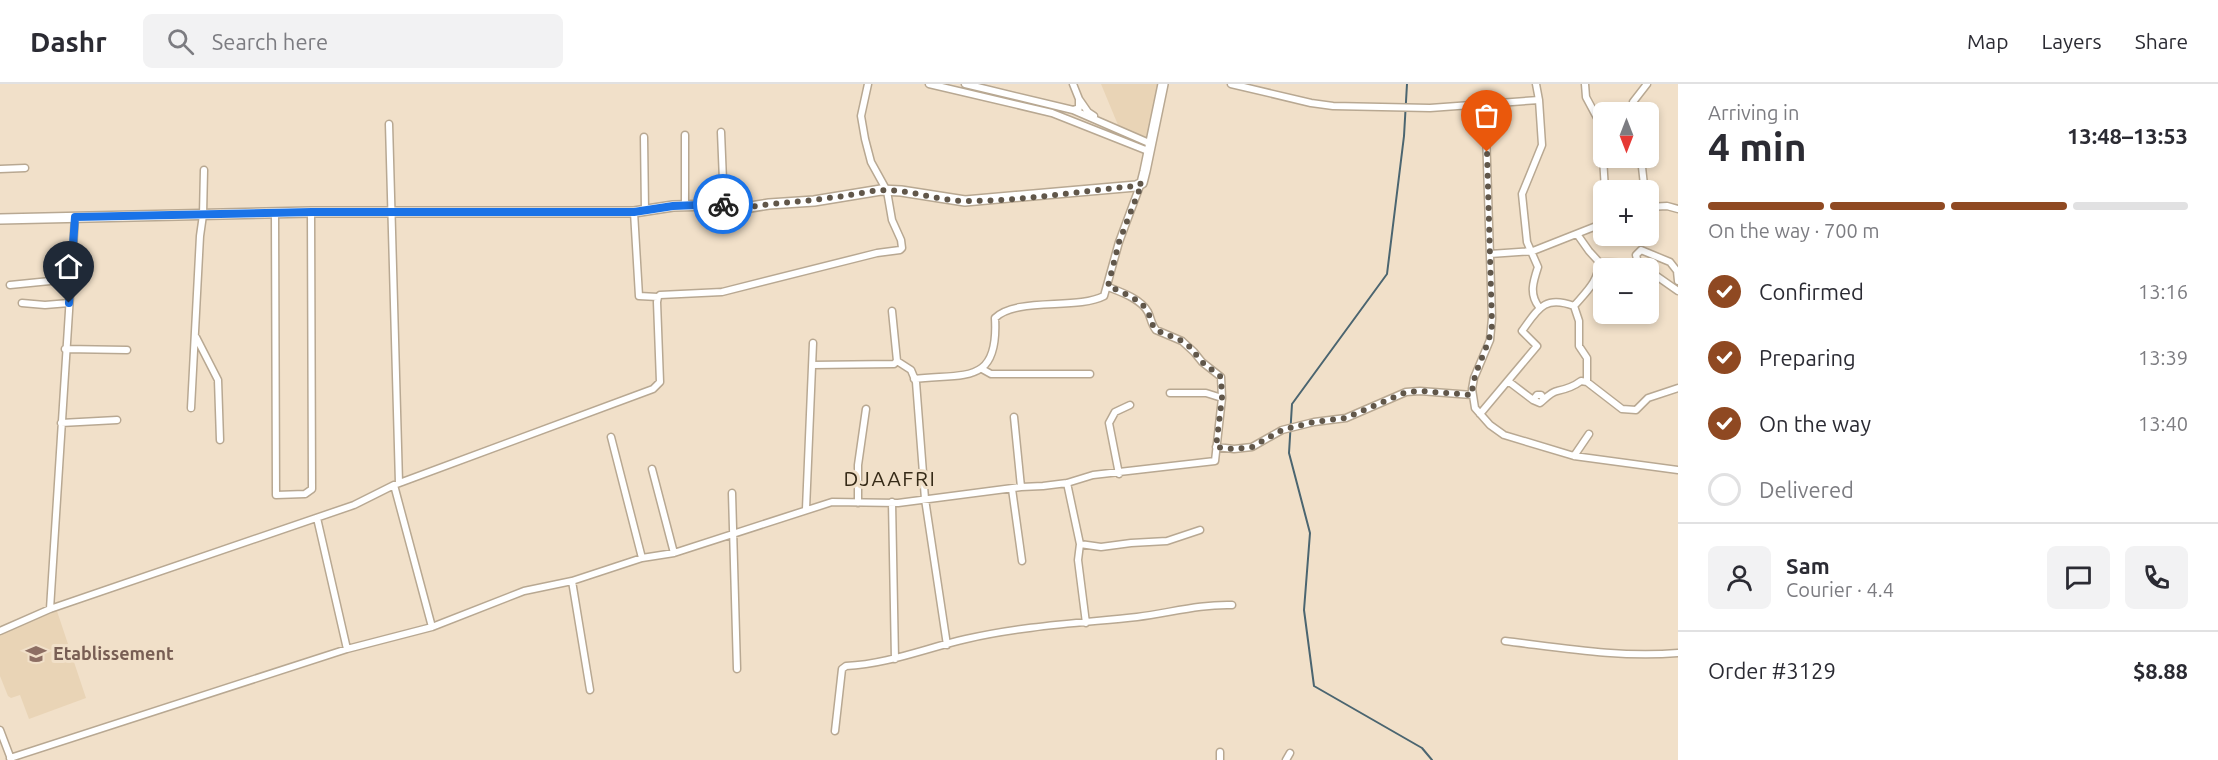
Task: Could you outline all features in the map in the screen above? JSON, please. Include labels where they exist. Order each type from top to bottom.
[{"type":"street","points":[[634,212],[639,296],[658,297],[660,295],[722,292],[877,253],[900,250],[901,240],[892,220],[886,191],[872,162],[861,116],[868,84]]},
{"type":"street","points":[[929,84],[1052,113],[1149,147]]},
{"type":"street","points":[[966,84],[1073,110],[1108,125]]},
{"type":"street","points":[[1073,84],[1088,112],[1149,147]]},
{"type":"street","points":[[914,379],[959,377],[982,369],[987,364],[996,339],[995,318],[999,314],[1025,307],[1102,298],[1108,286],[1119,242],[1142,183],[1163,84]]},
{"type":"street","points":[[1231,84],[1311,103],[1364,106],[1430,108],[1539,100]]},
{"type":"street","points":[[1536,84],[1542,145],[1522,194],[1527,242],[1533,251],[1538,267],[1533,283],[1533,299],[1539,307]]},
{"type":"street","points":[[1585,84],[1586,97],[1601,124],[1604,180]]},
{"type":"street","points":[[1633,102],[1647,84]]},
{"type":"street","points":[[1073,110],[1079,108],[1079,99]]},
{"type":"street","points":[[1477,105],[1486,129],[1491,333],[1488,347],[1474,378],[1472,395],[1474,408],[1490,425],[1504,435],[1574,456],[1678,470]]},
{"type":"street","points":[[389,124],[396,484],[432,627]]},
{"type":"street","points":[[721,132],[724,204]]},
{"type":"street","points":[[685,135],[685,206]]},
{"type":"street","points":[[644,137],[645,210]]},
{"type":"street","points":[[0,169],[25,168]]},
{"type":"street","points":[[191,408],[204,170]]},
{"type":"street","points":[[0,219],[312,212],[634,212],[724,204],[731,208],[744,208],[886,191],[965,201],[1136,186],[1142,183]]},
{"type":"street","points":[[1659,206],[1678,208]]},
{"type":"street","points":[[275,214],[276,495],[305,494],[312,489],[312,212]]},
{"type":"street","points":[[50,609],[60,423],[75,217]]},
{"type":"street","points":[[1490,254],[1533,251],[1593,227]]},
{"type":"street","points":[[1577,234],[1595,258]]},
{"type":"street","points":[[1637,258],[1636,255],[1641,250],[1670,262],[1677,271],[1678,281]]},
{"type":"street","points":[[1659,278],[1678,291]]},
{"type":"street","points":[[10,285],[70,279]]},
{"type":"street","points":[[1574,306],[1593,283]]},
{"type":"street","points":[[0,730],[11,759],[347,649],[432,627],[524,591],[572,581],[642,558],[674,553],[832,502],[892,502],[925,499],[1067,483],[1092,475],[1119,474],[1215,461],[1223,385],[1221,377],[1202,362],[1182,341],[1156,330],[1143,306],[1108,286]]},
{"type":"street","points":[[0,630],[50,609],[354,506],[396,484],[659,386],[658,297]]},
{"type":"street","points":[[1480,414],[1537,346],[1522,331],[1539,307],[1553,301],[1574,306]]},
{"type":"street","points":[[22,303],[45,305],[69,303]]},
{"type":"street","points":[[1574,306],[1580,321],[1579,346],[1587,358],[1587,382]]},
{"type":"street","points":[[892,311],[897,361]]},
{"type":"street","points":[[196,336],[218,380],[220,440]]},
{"type":"street","points":[[806,509],[813,343]]},
{"type":"street","points":[[65,349],[127,350]]},
{"type":"street","points":[[812,365],[894,364],[897,361]]},
{"type":"street","points":[[897,361],[911,370],[916,382],[925,499],[947,645]]},
{"type":"street","points":[[982,369],[991,374],[1090,375]]},
{"type":"street","points":[[1508,381],[1540,403],[1555,391],[1564,391],[1581,381],[1587,382],[1622,409],[1628,411],[1636,410],[1648,398],[1678,388]]},
{"type":"street","points":[[1216,447],[1234,449],[1252,447],[1282,430],[1314,422],[1346,418],[1406,392],[1472,395]]},
{"type":"street","points":[[1170,393],[1206,393],[1222,398]]},
{"type":"street","points":[[1119,474],[1109,423],[1115,412],[1130,405]]},
{"type":"street","points":[[858,503],[858,465],[866,409]]},
{"type":"street","points":[[1014,417],[1021,487]]},
{"type":"street","points":[[60,423],[117,420]]},
{"type":"street","points":[[1574,456],[1588,434]]},
{"type":"street","points":[[611,437],[642,558]]},
{"type":"street","points":[[652,469],[674,553]]},
{"type":"street","points":[[1067,483],[1080,543],[1078,560],[1086,623]]},
{"type":"street","points":[[1012,489],[1022,561]]},
{"type":"street","points":[[732,493],[737,669]]},
{"type":"street","points":[[892,502],[895,659]]},
{"type":"street","points":[[316,519],[347,649]]},
{"type":"street","points":[[1080,543],[1101,547],[1167,541],[1200,530]]},
{"type":"street","points":[[572,581],[590,690]]},
{"type":"street","points":[[835,731],[842,669],[846,666],[883,662],[964,639],[1031,627],[1086,623],[1197,607],[1232,605]]},
{"type":"street","points":[[1505,641],[1613,654],[1648,656],[1678,653]]},
{"type":"street","points":[[1220,752],[1220,760]]},
{"type":"street","points":[[1286,760],[1290,753]]},
{"type":"shaded area","points":[[1101,84],[1158,84],[1147,138],[1118,125]]},
{"type":"shaded area","name":"Etablissement","points":[[57,611],[86,698],[29,719],[20,695],[11,698],[8,696],[0,676],[0,633]]},
{"type":"waterway","points":[[1407,84],[1404,136],[1387,274],[1292,404],[1289,453],[1310,533],[1304,610],[1314,686],[1422,748],[1432,760]]},
{"type":"way so far","points":[[723,204],[731,208],[744,208],[814,201],[881,190],[901,191],[949,200],[989,200],[1136,186],[1142,183],[1119,242],[1108,286],[1143,306],[1156,330],[1182,341],[1202,362],[1221,377],[1223,385],[1216,447],[1234,449],[1252,447],[1282,430],[1314,422],[1346,418],[1406,392],[1472,395],[1474,378],[1488,347],[1492,325],[1487,152]]},
{"type":"place","name":"Etablissement","points":[[36,654]]},
{"type":"district","name":"DJAAFRI","points":[[890,479]]},
{"type":"route","points":[[69,303],[75,217],[312,212],[634,212],[673,206],[723,204]]}]
